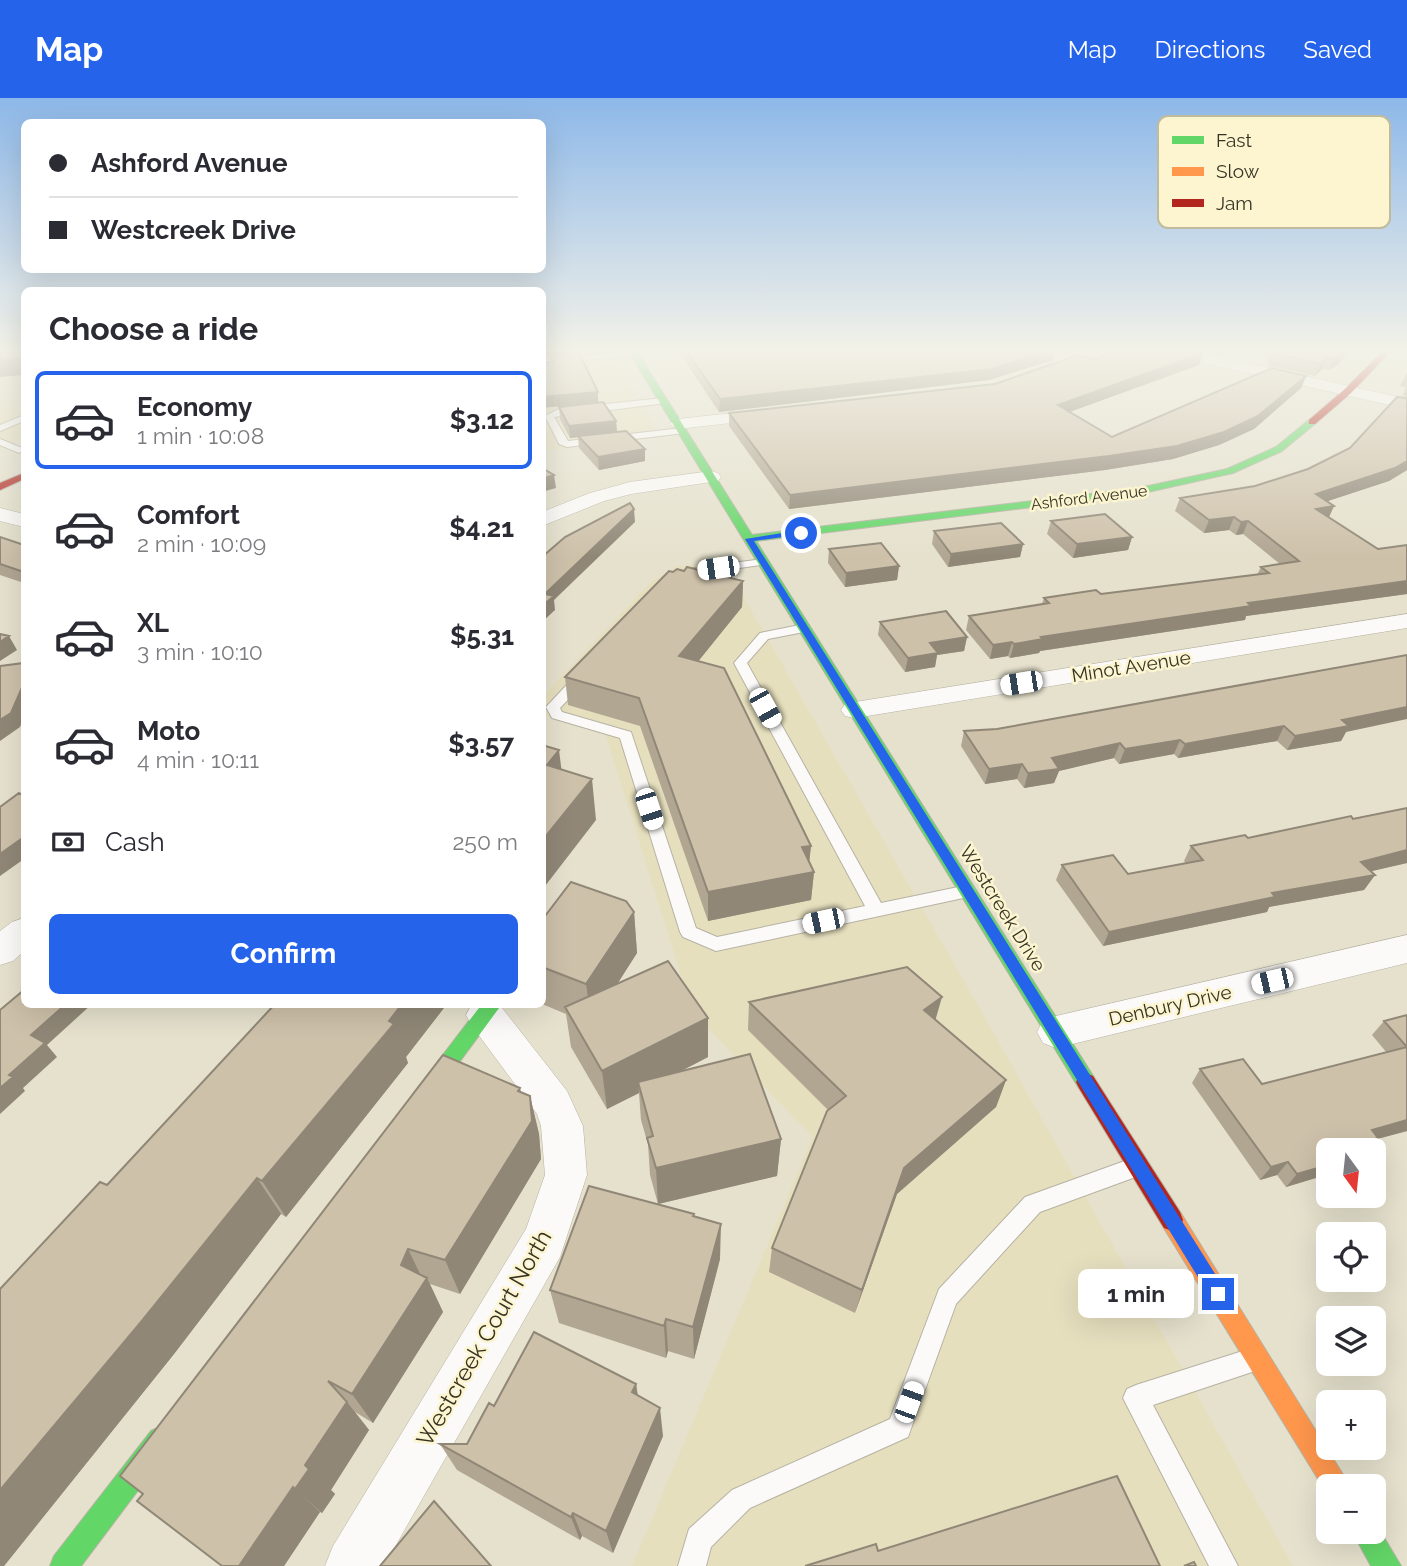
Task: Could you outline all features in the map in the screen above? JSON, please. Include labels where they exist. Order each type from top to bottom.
[{"type":"street","name":"Westcreek Drive","points":[[675,421],[1330,1474]]},
{"type":"street","points":[[680,428],[731,421]]},
{"type":"street","name":"Ashford Avenue","points":[[749,539],[1139,491],[1202,479],[1230,471],[1279,449],[1313,421]]},
{"type":"street","points":[[0,458],[21,449]]},
{"type":"street","points":[[0,487],[21,477]]},
{"type":"street","points":[[546,518],[597,497],[630,488],[711,477]]},
{"type":"street","points":[[0,514],[21,520]]},
{"type":"street","name":"Minot Avenue","points":[[855,710],[1407,621]]},
{"type":"street","points":[[0,951],[21,934]]},
{"type":"street","name":"Denbury Drive","points":[[1056,1032],[1407,948]]},
{"type":"street","name":"Westcreek Court North","points":[[353,1566],[544,1241],[566,1175],[562,1126],[553,1104],[489,1010],[410,1115]]},
{"type":"street","points":[[64,1566],[174,1423]]},
{"type":"street","points":[[1374,1544],[1387,1566]]},
{"type":"lane","points":[[0,428],[18,421]]},
{"type":"lane","points":[[551,421],[562,442],[567,444],[680,428]]},
{"type":"lane","points":[[0,442],[21,449]]},
{"type":"lane","points":[[674,583],[695,571],[763,562]]},
{"type":"lane","points":[[805,628],[764,636],[740,663],[876,910]]},
{"type":"lane","points":[[590,667],[554,707],[557,715],[626,735],[689,932],[716,944],[968,891]]},
{"type":"lane","points":[[692,1566],[699,1539],[741,1499],[899,1429],[947,1297],[1033,1204],[1139,1166]]},
{"type":"lane","points":[[1224,1566],[1136,1398],[1258,1358]]},
{"type":"shaded area","points":[[0,421],[21,421],[21,439],[0,449]]},
{"type":"shaded area","points":[[546,421],[652,421],[661,436],[546,451]]},
{"type":"shaded area","points":[[723,561],[984,1016],[1293,1566],[632,1566],[813,1137],[693,1013],[605,733],[546,716],[546,693],[652,581],[676,567]]},
{"type":"building","points":[[566,421],[616,421],[569,426]]},
{"type":"building","points":[[735,421],[1084,421],[1112,437],[1150,421],[1248,421],[1224,432],[1177,446],[790,495]]},
{"type":"building","points":[[1375,421],[1407,421],[1407,461],[1395,468],[1316,494],[1334,506],[1316,509],[1378,549],[1407,545],[1407,581],[1248,603],[1251,606],[1041,637],[1043,639],[1014,644],[993,645],[969,616],[1049,603],[1044,598],[1096,590],[1101,594],[1269,573],[1261,567],[1299,561],[1248,521],[1241,522],[1234,517],[1209,520],[1180,498],[1255,486],[1308,469],[1350,448]]},
{"type":"building","points":[[626,431],[645,449],[598,457],[578,436]]},
{"type":"building","points":[[630,503],[634,509],[546,593],[546,554],[565,537]]},
{"type":"building","points":[[1105,514],[1132,537],[1077,544],[1051,521]]},
{"type":"building","points":[[1001,523],[1023,544],[951,554],[934,531]]},
{"type":"building","points":[[0,537],[21,544],[21,571],[0,564]]},
{"type":"building","points":[[881,543],[899,566],[846,573],[829,549]]},
{"type":"building","points":[[687,567],[743,581],[679,656],[724,668],[811,846],[802,847],[814,872],[708,892],[639,698],[565,677],[669,571],[684,571]]},
{"type":"building","points":[[546,594],[554,596],[546,603]]},
{"type":"building","points":[[946,611],[967,637],[930,643],[938,653],[908,658],[880,622]]},
{"type":"building","points":[[0,634],[9,636],[0,642]]},
{"type":"building","points":[[1407,655],[1407,707],[1342,720],[1349,726],[1295,736],[1284,726],[1185,744],[1180,740],[1125,749],[1120,743],[1052,758],[1059,769],[1028,773],[1022,764],[989,769],[964,731],[997,729]]},
{"type":"building","points":[[21,663],[21,690],[11,713],[0,720],[0,666]]},
{"type":"building","points":[[546,746],[559,750],[547,765],[592,779],[546,836]]},
{"type":"building","points":[[21,794],[21,839],[0,854],[0,807]]},
{"type":"building","points":[[1407,808],[1407,850],[1361,862],[1375,875],[1272,893],[1275,897],[1109,932],[1062,865],[1113,855],[1128,874],[1203,860],[1191,846]]},
{"type":"building","points":[[571,882],[626,901],[634,912],[586,984],[546,969],[546,915]]},
{"type":"building","points":[[668,961],[708,1018],[602,1071],[565,1007]]},
{"type":"building","points":[[907,967],[942,997],[924,1010],[1006,1080],[904,1168],[862,1290],[772,1248],[827,1111],[846,1096],[749,1002]]},
{"type":"building","points":[[21,992],[21,1008],[61,1008],[31,1035],[45,1043],[9,1075],[13,1077],[0,1088],[0,1010]]},
{"type":"building","points":[[271,1008],[399,1008],[389,1021],[394,1024],[262,1181],[257,1178],[0,1490],[0,1289],[100,1182],[107,1185]]},
{"type":"building","points":[[1407,1015],[1407,1047],[1384,1021]]},
{"type":"building","points":[[1407,1047],[1407,1120],[1372,1130],[1378,1138],[1316,1138],[1316,1168],[1297,1174],[1288,1162],[1271,1167],[1200,1069],[1243,1059],[1262,1084]]},
{"type":"building","points":[[750,1054],[781,1139],[656,1168],[647,1138],[653,1136],[638,1082]]},
{"type":"building","points":[[443,1055],[520,1088],[518,1091],[530,1096],[532,1121],[445,1260],[408,1249],[401,1265],[427,1278],[352,1394],[328,1381],[347,1402],[305,1465],[309,1469],[295,1489],[293,1487],[239,1566],[222,1566],[137,1501],[143,1494],[120,1476]]},
{"type":"building","points":[[589,1186],[694,1214],[693,1216],[721,1224],[693,1327],[666,1319],[664,1326],[550,1290]]},
{"type":"building","points":[[534,1332],[636,1384],[632,1392],[660,1408],[606,1531],[573,1513],[571,1517],[440,1444],[467,1444],[489,1403],[494,1406]]},
{"type":"building","points":[[1117,1476],[1160,1566],[805,1566],[876,1544],[878,1551]]},
{"type":"building","points":[[434,1501],[491,1566],[380,1566]]},
{"type":"traffic: fast","points":[[676,421],[1086,1082]]},
{"type":"traffic: fast","points":[[749,539],[1139,491],[1230,471],[1279,449],[1312,422]]},
{"type":"traffic: fast","points":[[420,1100],[490,1008]]},
{"type":"traffic: fast","points":[[64,1566],[160,1440]]},
{"type":"traffic: fast","points":[[1374,1544],[1387,1566]]},
{"type":"traffic: slow","points":[[1172,1220],[1330,1474]]},
{"type":"traffic: jam","points":[[0,487],[21,477]]},
{"type":"traffic: jam","points":[[1086,1082],[1172,1220]]},
{"type":"route","points":[[801,533],[749,539],[1218,1294]]}]
